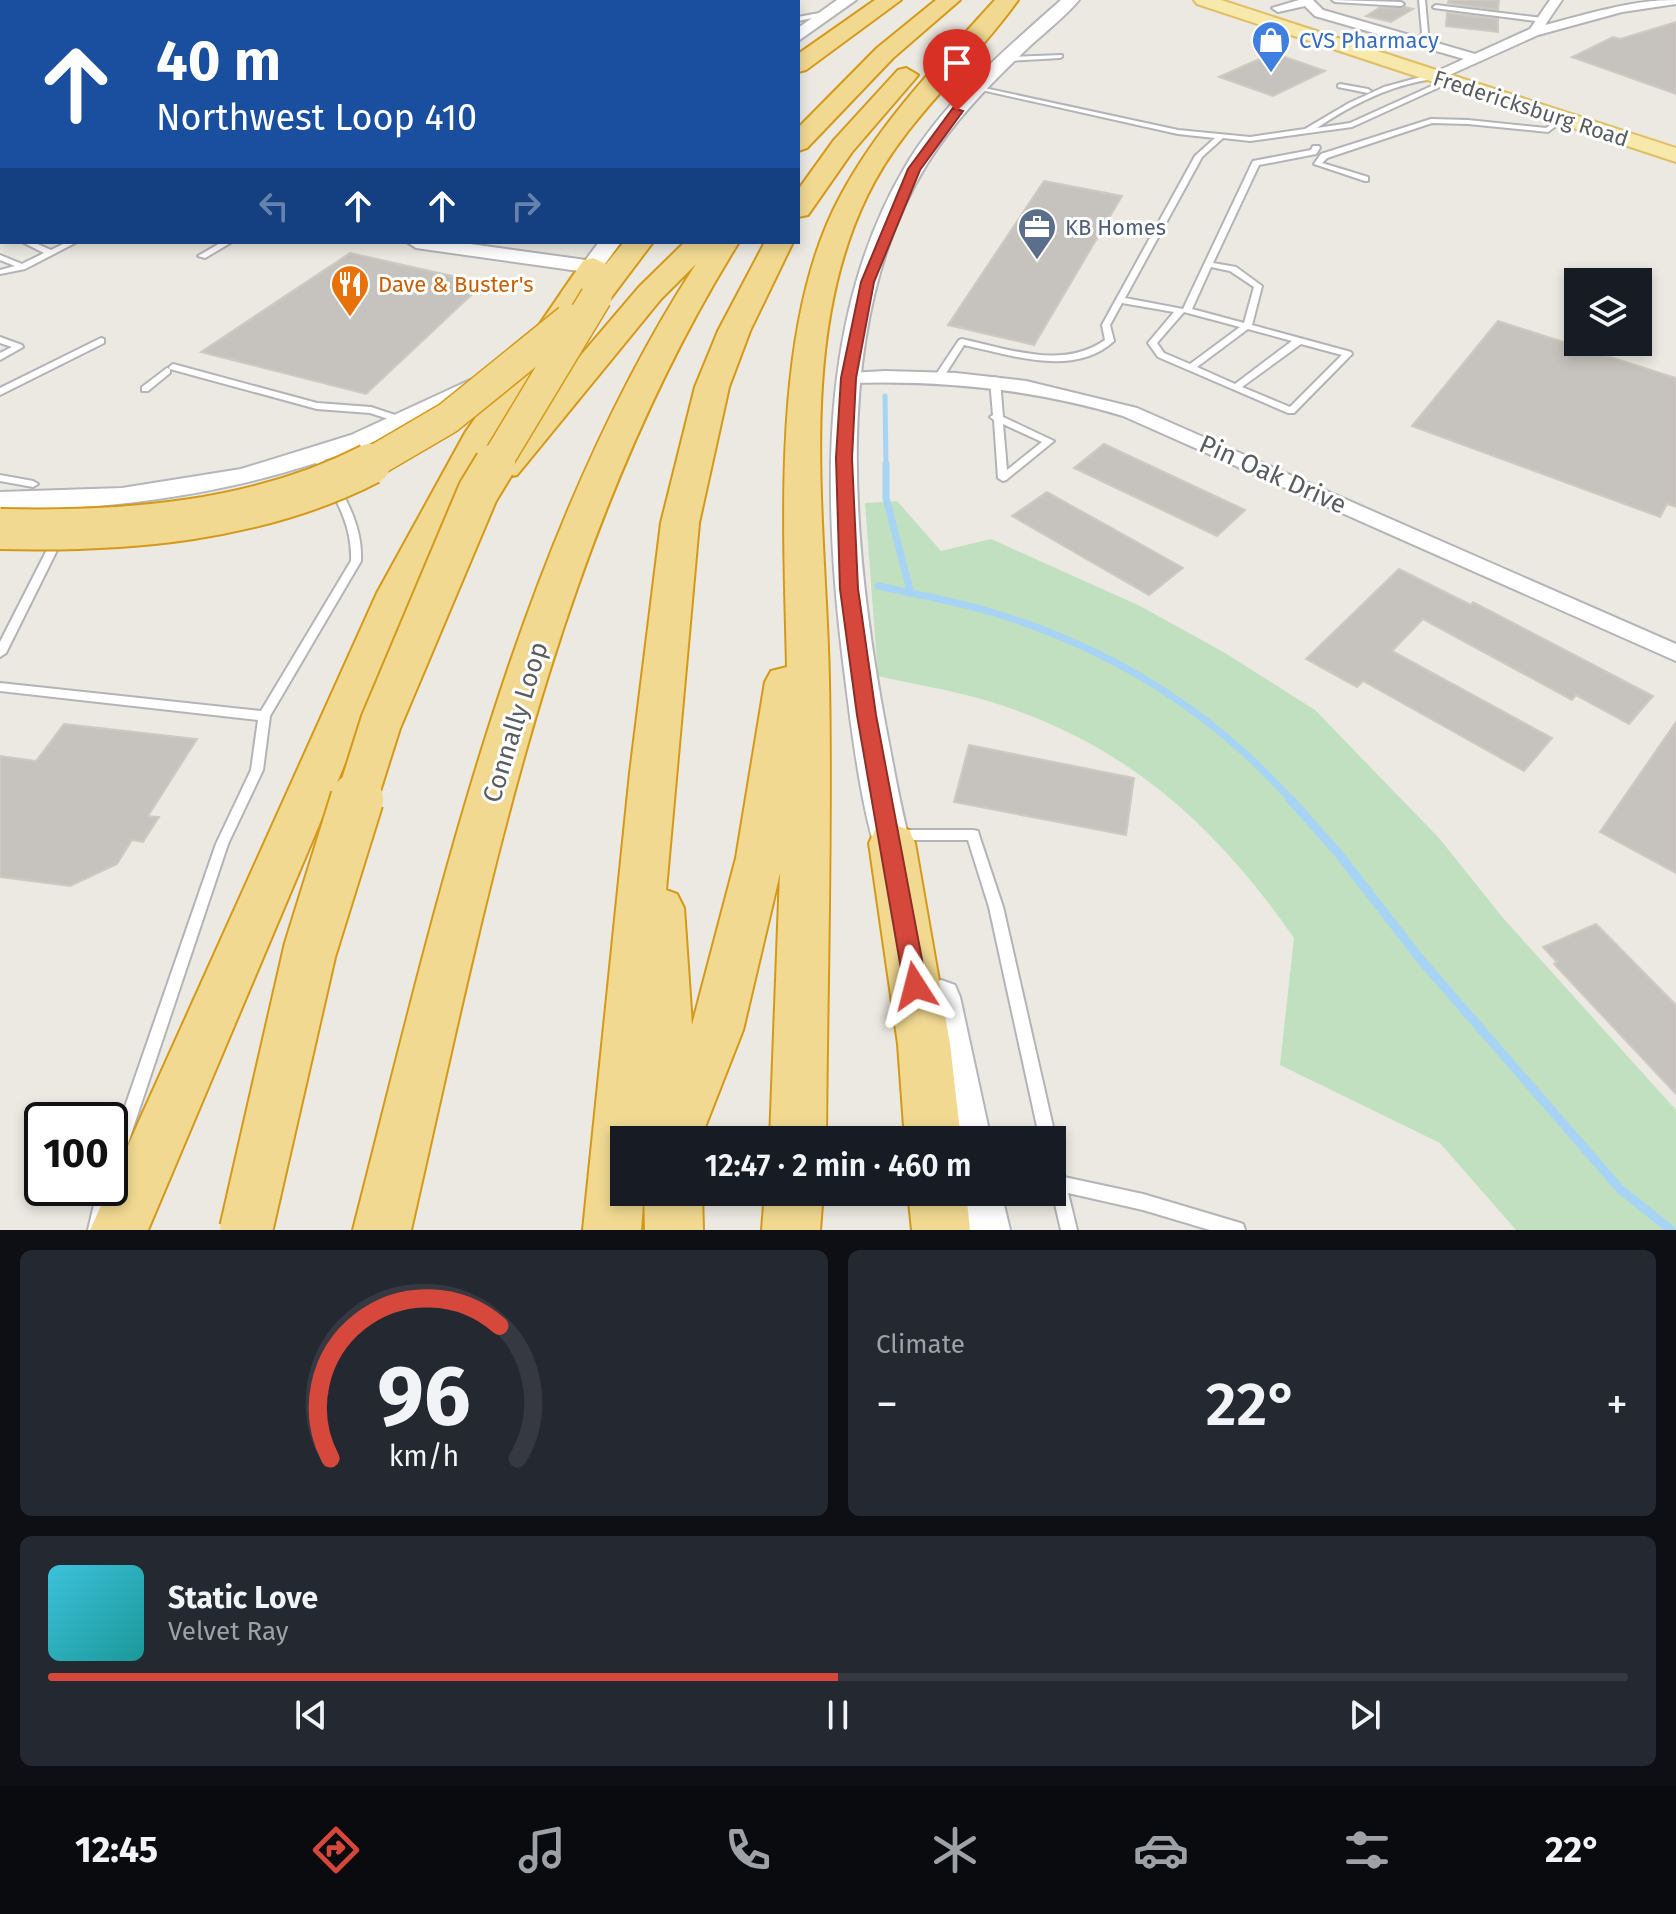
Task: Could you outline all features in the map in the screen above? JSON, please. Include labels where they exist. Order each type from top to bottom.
[{"type":"highway","points":[[800,63],[845,28],[890,0]]},
{"type":"highway","points":[[800,141],[885,53],[949,0]]},
{"type":"highway","points":[[800,206],[843,146],[906,75],[993,0]]},
{"type":"highway","points":[[798,1126],[808,679],[801,563],[811,332],[833,244],[854,195],[901,119],[1007,0]]},
{"type":"highway","points":[[6,511],[60,532],[135,528],[276,499],[339,478],[406,446],[476,397],[600,269],[636,244]]},
{"type":"highway","points":[[229,980],[308,844],[382,679],[433,577],[489,485],[650,293],[700,244]]},
{"type":"highway","name":"Connally Loop","points":[[382,1230],[448,962],[542,631],[615,440],[685,300],[724,244]]},
{"type":"highway","points":[[614,1230],[671,582],[697,443],[712,387],[734,331],[778,244]]},
{"type":"highway","points":[[119,1230],[397,593],[482,433],[600,269]]},
{"type":"highway","points":[[246,1230],[310,950],[381,722],[478,492],[600,269]]},
{"type":"highway","points":[[679,1126],[700,1084],[736,973],[773,771],[801,563]]},
{"type":"highway","points":[[652,773],[671,1126]]},
{"type":"highway","points":[[891,839],[924,1044],[932,1126]]},
{"type":"highway","points":[[614,1230],[633,1206]]},
{"type":"highway","points":[[673,1206],[674,1230]]},
{"type":"highway","points":[[791,1230],[793,1206]]},
{"type":"highway","points":[[938,1206],[941,1230]]},
{"type":"main road","points":[[800,35],[848,0]]},
{"type":"main road","points":[[967,1126],[938,983],[891,839],[866,715],[849,589],[844,458],[849,378],[867,282],[914,169],[977,87],[1071,0]]},
{"type":"main road","name":"Fredericksburg Road","points":[[1203,0],[1676,155]]},
{"type":"main road","name":"Fredericksburg Road","points":[[1253,0],[1676,140]]},
{"type":"main road","points":[[1358,50],[1391,72],[1393,83],[1377,91]]},
{"type":"main road","points":[[1415,96],[1456,94],[1524,106]]},
{"type":"main road","points":[[6,511],[197,486],[317,456],[404,422],[491,375],[537,335],[600,269]]},
{"type":"main road","points":[[983,1206],[988,1230]]},
{"type":"street","points":[[1534,32],[1556,0]]},
{"type":"street","points":[[1631,0],[1653,4]]},
{"type":"street","points":[[1436,77],[1534,32],[1676,0]]},
{"type":"street","points":[[1278,8],[1306,1],[1319,13],[1477,59]]},
{"type":"street","points":[[430,244],[600,269]]},
{"type":"street","name":"Pin Oak Drive","points":[[849,378],[940,376],[995,380],[1059,391],[1130,412],[1676,653]]},
{"type":"lane","points":[[1335,0],[1401,4]]},
{"type":"lane","points":[[1419,41],[1425,33],[1422,0]]},
{"type":"lane","points":[[1436,7],[1543,20]]},
{"type":"lane","points":[[800,19],[830,13]]},
{"type":"lane","points":[[1007,59],[1060,56]]},
{"type":"lane","points":[[977,87],[1178,132],[1220,137],[1293,134],[1352,125],[1440,85],[1436,77],[1415,78],[1377,91],[1358,92],[1340,86]]},
{"type":"lane","points":[[1307,131],[1377,91]]},
{"type":"lane","points":[[1358,92],[1366,100]]},
{"type":"lane","points":[[1365,179],[1318,164],[1324,156],[1431,121],[1548,130],[1562,119]]},
{"type":"lane","points":[[1293,134],[1324,156]]},
{"type":"lane","points":[[940,376],[962,342],[1055,359],[1098,353],[1110,341],[1106,325],[1199,156],[1220,137]]},
{"type":"lane","points":[[1120,300],[1184,310],[1348,354],[1291,411],[1161,355],[1152,343],[1184,310],[1256,163],[1313,152],[1316,148]]},
{"type":"lane","points":[[31,244],[51,253]]},
{"type":"lane","points":[[0,272],[22,267],[69,244]]},
{"type":"lane","points":[[202,256],[224,244]]},
{"type":"lane","points":[[0,257],[22,267]]},
{"type":"lane","points":[[1190,368],[1247,326],[1258,286],[1233,269],[1208,264]]},
{"type":"lane","points":[[0,340],[19,347],[0,357]]},
{"type":"lane","points":[[1236,387],[1300,340]]},
{"type":"lane","points":[[0,392],[101,341]]},
{"type":"lane","points":[[145,389],[170,369],[317,406],[371,410],[404,422]]},
{"type":"lane","points":[[995,380],[995,417],[1003,478],[1049,441],[995,417]]},
{"type":"lane","points":[[128,1120],[222,844],[257,770],[264,716],[356,561],[359,546],[354,530],[317,456]]},
{"type":"lane","points":[[0,478],[33,484],[6,511]]},
{"type":"lane","points":[[0,653],[78,500]]},
{"type":"lane","points":[[0,687],[264,716]]},
{"type":"lane","points":[[891,839],[973,835],[996,907],[1045,1126]]},
{"type":"lane","points":[[1066,1185],[1143,1202],[1237,1230]]},
{"type":"lane","points":[[96,1230],[102,1206]]},
{"type":"lane","points":[[1063,1206],[1069,1230]]},
{"type":"green space","points":[[897,501],[941,551],[991,539],[1140,606],[1225,653],[1315,710],[1439,838],[1503,918],[1676,1110],[1676,1230],[1516,1230],[1440,1143],[1280,1065],[1294,938],[1231,858],[1197,823],[1161,791],[1122,763],[1080,738],[1035,717],[972,696],[878,676],[865,503]]},
{"type":"building","points":[[1449,0],[1499,0],[1498,10],[1448,3]]},
{"type":"building","points":[[1379,8],[1413,9],[1391,22],[1366,16]]},
{"type":"building","points":[[1447,13],[1498,19],[1498,32],[1446,26]]},
{"type":"building","points":[[1676,22],[1676,94],[1572,57],[1613,37],[1620,39]]},
{"type":"building","name":"CVS Pharmacy","points":[[1273,53],[1325,71],[1273,96],[1219,77]]},
{"type":"building","name":"KB Homes","points":[[1044,181],[1122,196],[1034,345],[948,325]]},
{"type":"building","name":"Dave & Buster's","points":[[350,253],[484,283],[366,394],[201,352]]},
{"type":"building","points":[[1498,321],[1564,342],[1564,356],[1607,356],[1676,378],[1676,507],[1667,504],[1660,517],[1412,426]]},
{"type":"building","points":[[1104,444],[1245,510],[1217,536],[1074,468]]},
{"type":"building","points":[[1047,492],[1183,568],[1149,595],[1012,516]]},
{"type":"building","points":[[1399,569],[1471,605],[1473,602],[1653,696],[1629,724],[1576,695],[1572,700],[1423,619],[1392,651],[1552,738],[1524,771],[1363,681],[1357,687],[1306,659]]},
{"type":"building","points":[[1676,722],[1676,873],[1600,832]]},
{"type":"building","points":[[64,724],[197,739],[148,816],[159,817],[143,842],[132,840],[117,864],[70,886],[0,877],[0,756],[36,761]]},
{"type":"building","points":[[969,745],[1134,778],[1126,835],[954,802]]},
{"type":"building","points":[[1596,924],[1676,1005],[1676,1094],[1554,964],[1557,962],[1543,947]]},
{"type":"waterway","points":[[885,396],[886,466]]},
{"type":"waterway","points":[[886,466],[886,498],[911,593]]},
{"type":"waterway","points":[[878,586],[911,593]]},
{"type":"waterway","points":[[911,593],[1034,626],[1116,663],[1192,710],[1261,768],[1292,801]]},
{"type":"waterway","points":[[1290,799],[1338,853],[1421,960],[1620,1189],[1671,1230]]},
{"type":"place","name":"CVS Pharmacy","points":[[1271,74]]},
{"type":"place","name":"KB Homes","points":[[1037,261]]},
{"type":"place","name":"Dave & Buster's","points":[[350,318]]},
{"type":"route","points":[[915,986],[892,843],[866,715],[849,589],[844,458],[849,378],[867,282],[914,169],[957,111]]}]
